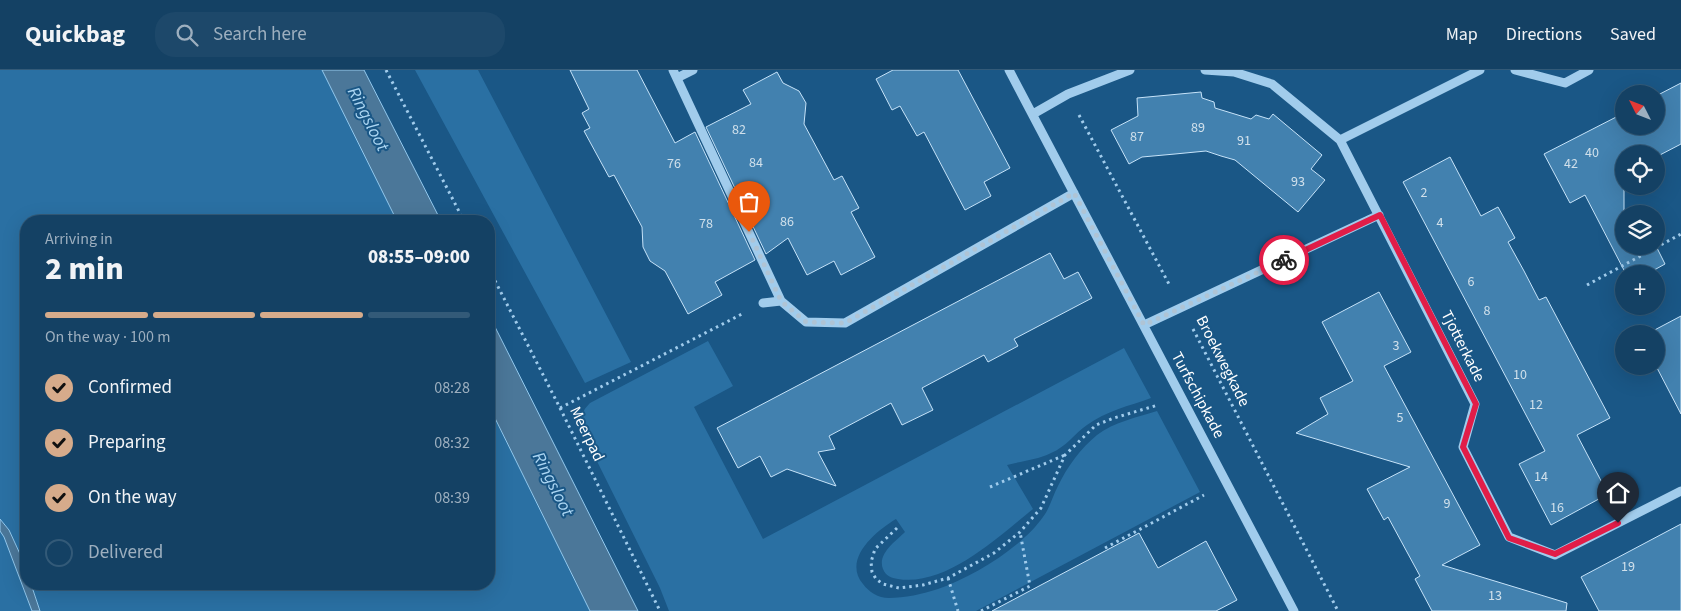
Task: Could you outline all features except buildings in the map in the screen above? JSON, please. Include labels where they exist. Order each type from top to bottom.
[{"type":"street","points":[[693,70],[675,74],[781,301],[806,322],[845,323],[1074,193]]},
{"type":"street","name":"Turfschipkade","points":[[1009,70],[1294,611]]},
{"type":"street","points":[[1033,114],[1068,94],[1130,70]]},
{"type":"street","name":"Tjotterkade","points":[[1205,70],[1234,72],[1272,84],[1340,140],[1476,404],[1463,447],[1509,538],[1555,554],[1681,491]]},
{"type":"street","points":[[1340,140],[1480,70]]},
{"type":"street","points":[[1515,70],[1565,83],[1589,70]]},
{"type":"street","points":[[1144,325],[1380,215]]},
{"type":"street","points":[[763,303],[781,301]]},
{"type":"path","points":[[388,71],[461,215]]},
{"type":"path","name":"Broekwegkade","points":[[1068,94],[1182,307],[1338,611]]},
{"type":"path","points":[[1587,285],[1681,234]]},
{"type":"path","name":"Meerpad","points":[[495,281],[660,611]]},
{"type":"path","points":[[560,408],[763,303]]},
{"type":"path","points":[[990,487],[1065,455],[1096,425],[1183,398]]},
{"type":"path","points":[[897,528],[875,549],[871,562],[872,572],[876,579],[883,584],[899,588],[923,586],[948,578],[994,553],[1020,532],[1041,508],[1065,455]]},
{"type":"path","points":[[1105,548],[1227,482]]},
{"type":"path","points":[[982,611],[1030,586],[1020,532]]},
{"type":"path","points":[[948,578],[958,611]]},
{"type":"shaded area","points":[[0,70],[322,70],[394,215],[20,215],[20,555],[9,530],[0,519]]},
{"type":"shaded area","points":[[415,70],[478,70],[631,362],[585,383]]},
{"type":"shaded area","points":[[708,341],[733,386],[694,407],[763,539],[1124,348],[1151,398],[1118,409],[1094,420],[1051,453],[1035,459],[1007,465],[1033,509],[988,546],[953,568],[916,579],[898,579],[889,576],[883,569],[883,558],[888,548],[905,532],[896,519],[888,524],[871,538],[859,556],[856,565],[858,575],[863,584],[871,592],[881,597],[889,598],[920,594],[952,584],[981,569],[1010,550],[1043,517],[1066,472],[1085,446],[1104,430],[1126,420],[1157,411],[1200,492],[976,611],[669,611],[660,588],[580,427],[581,420],[584,411],[590,403]]},
{"type":"shaded area","points":[[495,418],[590,611],[40,611],[33,590],[495,590]]},
{"type":"shaded area","points":[[0,531],[20,579],[20,590],[24,590],[32,611],[0,611]]},
{"type":"water","name":"Ringsloot","points":[[322,70],[364,70],[438,215],[394,215]]},
{"type":"water","name":"Ringsloot","points":[[495,327],[638,611],[590,611],[495,418]]},
{"type":"water","points":[[0,519],[9,530],[20,554],[20,579],[4,537],[0,531]]},
{"type":"water","points":[[24,590],[33,590],[40,611],[32,611]]},
{"type":"way so far","points":[[749,232],[781,301],[806,322],[845,323],[1074,193],[1144,325],[1284,260]]},
{"type":"route","points":[[1284,260],[1380,215],[1476,404],[1463,447],[1509,538],[1555,554],[1618,523]]}]
